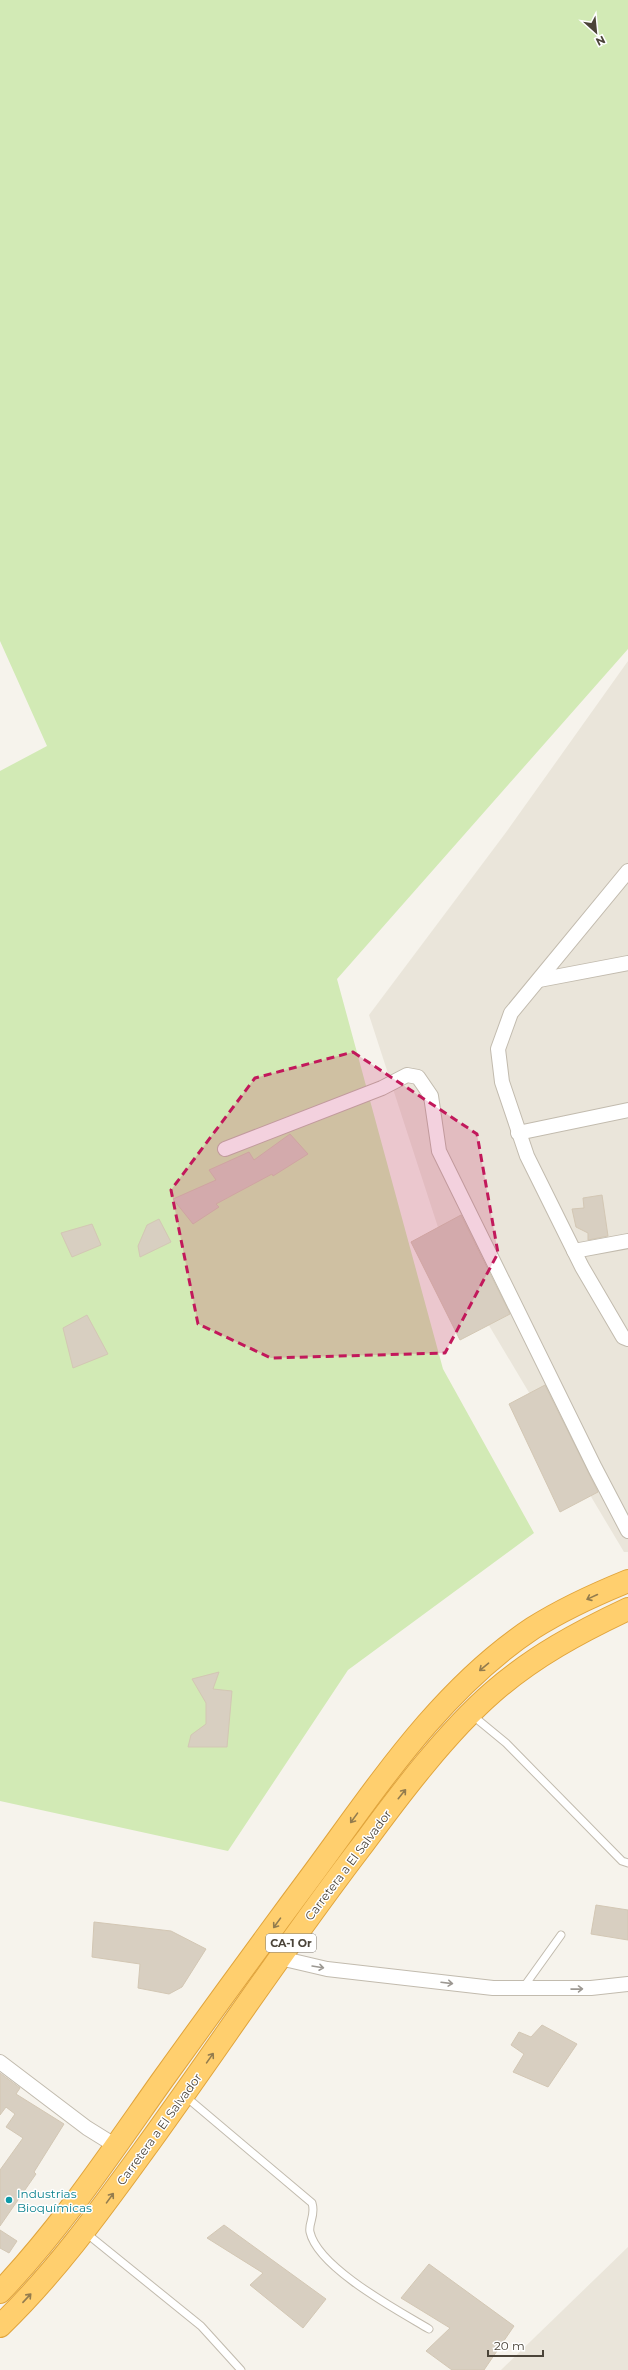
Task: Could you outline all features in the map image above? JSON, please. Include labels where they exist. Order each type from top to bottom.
[{"type":"highway","name":"Carretera a El Salvador","points":[[0,2292],[85,2189],[388,1772],[444,1704],[472,1677],[532,1629],[559,1612],[628,1580]]},
{"type":"highway","name":"Carretera a El Salvador","points":[[0,2326],[43,2281],[84,2231],[184,2095],[280,1958],[383,1817],[470,1714],[492,1693],[536,1658],[573,1636],[628,1609]]},
{"type":"street","points":[[628,871],[511,1013],[498,1049],[502,1082],[527,1156],[574,1251],[623,1337],[628,1339]]},
{"type":"street","points":[[539,980],[628,963]]},
{"type":"street","points":[[224,1149],[382,1088],[407,1075],[418,1076],[431,1096],[439,1151],[595,1468],[628,1531]]},
{"type":"street","points":[[518,1133],[628,1110]]},
{"type":"street","points":[[574,1251],[628,1241]]},
{"type":"street","points":[[280,1958],[327,1969],[493,1988],[521,1990],[591,1988],[628,1984]]},
{"type":"street","points":[[0,2062],[87,2128],[116,2146]]},
{"type":"lane","points":[[470,1714],[506,1743],[622,1861],[628,1863]]},
{"type":"lane","points":[[521,1990],[531,1974],[561,1935]]},
{"type":"lane","points":[[184,2095],[312,2203],[315,2212],[310,2231],[313,2239],[330,2262],[367,2292],[429,2329]]},
{"type":"lane","points":[[84,2231],[201,2326],[241,2370]]},
{"type":"highlighted area","points":[[353,1052],[477,1134],[498,1253],[445,1353],[271,1358],[198,1324],[171,1190],[255,1078]]},
{"type":"shaded area","points":[[628,661],[628,1552],[624,1552],[447,1255],[369,1015],[507,831]]},
{"type":"shaded area","points":[[628,2247],[628,2370],[501,2370]]},
{"type":"green space","points":[[0,0],[628,0],[628,649],[337,979],[443,1369],[534,1533],[348,1670],[228,1851],[0,1801],[0,771],[47,746],[0,641]]},
{"type":"building","points":[[290,1134],[308,1154],[273,1176],[272,1174],[216,1204],[219,1207],[193,1224],[173,1199],[216,1180],[209,1170],[249,1152],[254,1160]]},
{"type":"building","points":[[602,1195],[608,1236],[588,1240],[588,1233],[576,1227],[572,1209],[584,1208],[583,1198]]},
{"type":"building","points":[[461,1215],[510,1314],[460,1340],[411,1242]]},
{"type":"building","points":[[159,1219],[171,1242],[140,1257],[138,1246],[147,1225]]},
{"type":"building","points":[[92,1224],[101,1245],[72,1257],[61,1233]]},
{"type":"building","points":[[87,1315],[108,1354],[73,1368],[63,1328]]},
{"type":"building","points":[[545,1385],[598,1492],[560,1512],[509,1404]]},
{"type":"building","points":[[219,1672],[213,1689],[232,1691],[227,1747],[188,1747],[191,1735],[206,1724],[206,1703],[192,1679]]},
{"type":"building","points":[[596,1905],[628,1910],[628,1940],[591,1934]]},
{"type":"building","points":[[94,1922],[171,1931],[206,1949],[182,1987],[169,1994],[138,1988],[140,1964],[92,1957]]},
{"type":"building","points":[[542,2025],[577,2044],[548,2087],[513,2072],[524,2054],[511,2045],[519,2032],[531,2037]]},
{"type":"building","points":[[0,2073],[20,2088],[16,2094],[64,2124],[34,2172],[36,2174],[0,2226],[0,2170],[23,2138],[6,2127],[15,2114],[6,2107],[0,2115]]},
{"type":"building","points":[[224,2225],[326,2299],[303,2328],[250,2285],[263,2273],[207,2238]]},
{"type":"building","points":[[0,2230],[17,2241],[9,2253],[0,2248]]},
{"type":"building","points":[[429,2264],[514,2326],[484,2370],[452,2370],[426,2351],[450,2328],[401,2298]]},
{"type":"place","name":"Industrias Bioquímicas","points":[[9,2200]]}]
